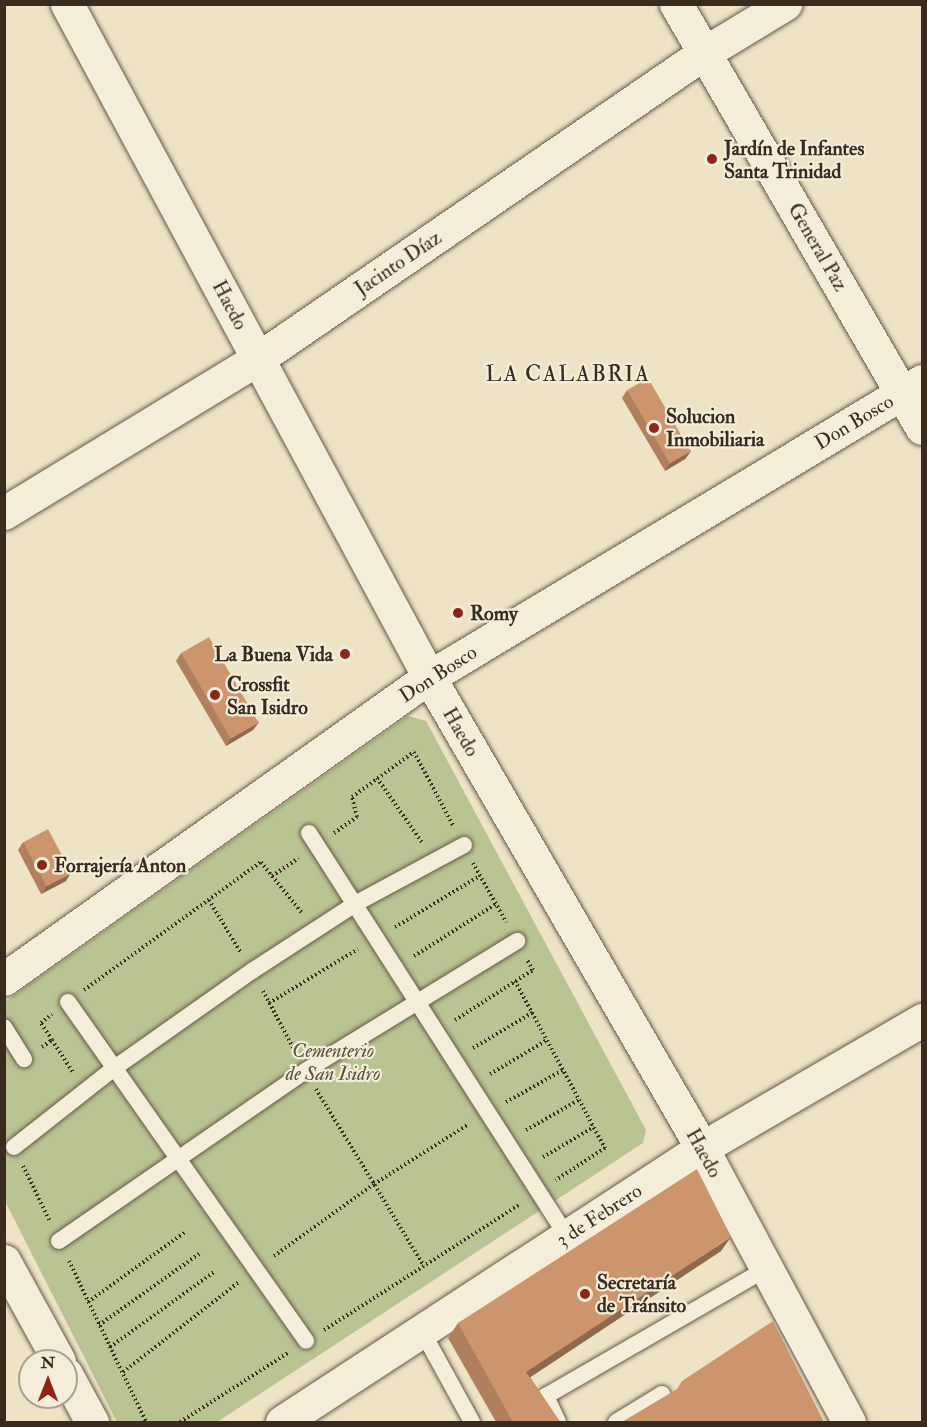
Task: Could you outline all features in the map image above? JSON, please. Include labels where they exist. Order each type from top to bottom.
[{"type":"street","name":"Haedo","points":[[68,4],[429,677],[702,1148],[849,1422]]},
{"type":"street","name":"General Paz","points":[[676,4],[704,53],[913,387],[922,428]]},
{"type":"street","name":"Jacinto Díaz","points":[[4,513],[259,358],[704,53],[785,4]]},
{"type":"street","name":"Don Bosco","points":[[4,979],[429,677],[913,387]]},
{"type":"street","name":"3 de Febrero","points":[[282,1422],[702,1148],[922,1020]]},
{"type":"street","points":[[4,1261],[52,1349]]},
{"type":"street","points":[[78,1396],[92,1422]]},
{"type":"lane","points":[[313,839],[567,1236]]},
{"type":"lane","points":[[14,1147],[113,1069],[315,930],[355,904],[464,845]]},
{"type":"lane","points":[[59,1241],[178,1161],[305,1071],[417,1000],[517,941]]},
{"type":"lane","points":[[68,1002],[306,1341]]},
{"type":"lane","points":[[4,1027],[24,1059]]},
{"type":"lane","points":[[558,1422],[546,1396],[766,1269]]},
{"type":"lane","points":[[422,1331],[472,1422]]},
{"type":"lane","points":[[616,1422],[662,1394]]},
{"type":"path","points":[[272,876],[313,839],[357,817],[352,797],[414,752],[533,970],[437,1032]]},
{"type":"path","points":[[377,778],[434,861]]},
{"type":"path","points":[[86,1090],[41,1023],[261,862],[315,930]]},
{"type":"path","points":[[396,968],[496,904]]},
{"type":"path","points":[[180,1422],[605,1148],[515,981]]},
{"type":"path","points":[[455,1059],[532,1012]]},
{"type":"path","points":[[24,1059],[52,1040]]},
{"type":"path","points":[[471,1085],[547,1040]]},
{"type":"path","points":[[123,1372],[256,1270],[374,1184],[488,1112],[563,1070]]},
{"type":"path","points":[[507,1141],[579,1100]]},
{"type":"path","points":[[524,1168],[594,1127]]},
{"type":"path","points":[[14,1147],[146,1422]]},
{"type":"path","points":[[88,1302],[185,1232]]},
{"type":"path","points":[[99,1325],[199,1254]]},
{"type":"path","points":[[110,1347],[214,1272]]},
{"type":"green space","name":"Cementerio de San Isidro","points":[[408,716],[426,721],[646,1130],[643,1143],[217,1422],[117,1422],[5,1201],[5,1002]]},
{"type":"building","name":"Solucion Inmobiliaria","points":[[648,378],[690,452],[670,464],[627,390]]},
{"type":"building","name":"Crossfit San Isidro","points":[[209,637],[258,723],[231,739],[181,653]]},
{"type":"building","name":"Forrajería Anton","points":[[48,829],[71,873],[47,886],[23,842]]},
{"type":"building","name":"Secretaría de Tránsito","points":[[697,1169],[731,1237],[526,1372],[560,1422],[513,1422],[458,1323]]},
{"type":"building","name":"Secretaría de Tránsito","points":[[773,1321],[824,1422],[622,1422],[677,1389],[682,1381]]},
{"type":"place","name":"Jardín de Infantes Santa Trinidad","points":[[712,159]]},
{"type":"place","name":"Solucion Inmobiliaria","points":[[654,428]]},
{"type":"place","name":"Romy","points":[[458,613]]},
{"type":"place","name":"La Buena Vida","points":[[345,654]]},
{"type":"place","name":"Crossfit San Isidro","points":[[215,695]]},
{"type":"place","name":"Forrajería Anton","points":[[42,865]]},
{"type":"place","name":"Secretaría de Tránsito","points":[[585,1294]]},
{"type":"district","name":"LA CALABRIA","points":[[568,375]]}]
